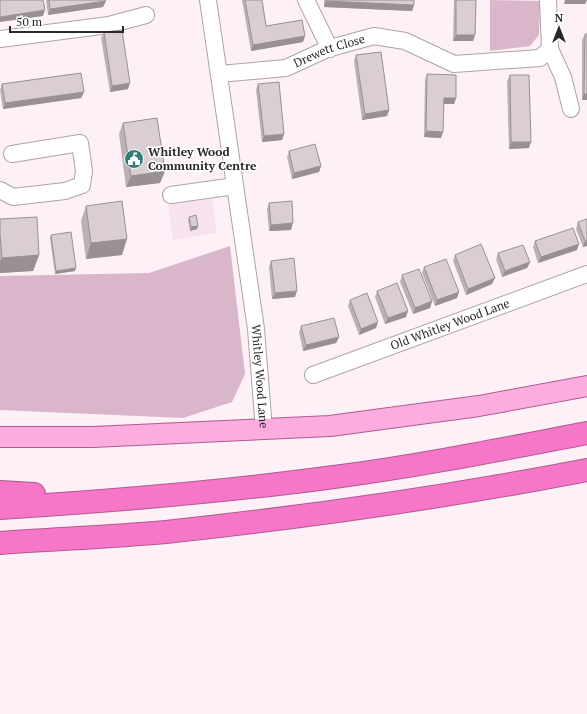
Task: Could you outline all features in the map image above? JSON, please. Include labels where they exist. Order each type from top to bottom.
[{"type":"highway","points":[[0,508],[143,498],[342,476],[456,459],[587,433]]},
{"type":"highway","points":[[0,543],[164,532],[341,512],[486,490],[587,470]]},
{"type":"highway","points":[[0,492],[143,498]]},
{"type":"main road","name":"Whitley Wood Lane","points":[[264,430],[330,426],[403,418],[587,386]]},
{"type":"main road","points":[[0,437],[93,437],[264,430]]},
{"type":"street","name":"Whitley Wood Lane","points":[[208,0],[256,329],[264,430]]},
{"type":"street","points":[[306,0],[330,49]]},
{"type":"street","points":[[548,0],[550,49],[563,77],[572,109]]},
{"type":"street","points":[[0,39],[108,25],[146,16]]},
{"type":"street","name":"Drewett Close","points":[[219,74],[286,68],[330,49],[374,36],[405,41],[454,64],[540,58],[550,49]]},
{"type":"street","points":[[0,190],[13,197],[65,191],[82,185],[84,171],[80,143],[12,154]]},
{"type":"street","points":[[171,195],[235,186]]},
{"type":"street","name":"Old Whitley Wood Lane","points":[[313,375],[587,274]]},
{"type":"shaded area","points":[[490,0],[540,1],[539,35],[530,46],[490,51]]},
{"type":"shaded area","points":[[211,192],[217,233],[173,240],[167,198]]},
{"type":"shaded area","points":[[230,246],[245,374],[232,402],[183,418],[0,410],[0,276],[149,273]]},
{"type":"building","points":[[0,0],[43,0],[45,10],[0,17]]},
{"type":"building","points":[[49,0],[105,0],[106,1],[50,9]]},
{"type":"building","points":[[245,0],[262,0],[266,26],[302,20],[305,36],[253,45]]},
{"type":"building","points":[[414,0],[414,5],[326,1]]},
{"type":"building","points":[[456,0],[476,0],[475,35],[456,35]]},
{"type":"building","points":[[122,30],[130,83],[112,86],[104,32]]},
{"type":"building","points":[[585,34],[587,34],[587,94],[584,94]]},
{"type":"building","points":[[381,52],[389,110],[365,114],[356,55]]},
{"type":"building","points":[[81,73],[84,92],[5,103],[2,84]]},
{"type":"building","points":[[427,74],[456,75],[456,98],[444,98],[443,132],[426,131]]},
{"type":"building","points":[[510,75],[529,75],[531,142],[511,142]]},
{"type":"building","points":[[279,82],[284,134],[264,136],[258,84]]},
{"type":"building","points":[[157,118],[165,171],[131,176],[123,123]]},
{"type":"building","points":[[315,144],[321,166],[294,173],[289,151]]},
{"type":"building","points":[[122,201],[127,239],[91,243],[86,206]]},
{"type":"building","points":[[292,201],[293,223],[271,225],[269,203]]},
{"type":"building","points":[[196,215],[198,226],[191,227],[189,217]]},
{"type":"building","points":[[37,217],[39,255],[2,258],[0,219]]},
{"type":"building","points":[[587,219],[587,241],[585,241],[578,222]]},
{"type":"building","points":[[573,228],[579,244],[541,257],[535,241]]},
{"type":"building","points":[[71,232],[76,268],[56,271],[51,235]]},
{"type":"building","points":[[481,244],[495,278],[468,289],[455,255]]},
{"type":"building","points":[[523,245],[530,262],[505,271],[498,253]]},
{"type":"building","points":[[294,258],[297,291],[275,293],[271,261]]},
{"type":"building","points":[[446,259],[459,292],[437,300],[424,267]]},
{"type":"building","points":[[419,269],[432,301],[415,308],[402,275]]},
{"type":"building","points":[[397,283],[408,311],[388,318],[377,291]]},
{"type":"building","points":[[367,293],[378,322],[361,329],[350,300]]},
{"type":"building","points":[[334,318],[339,337],[306,345],[301,326]]},
{"type":"place","name":"Whitley Wood Community Centre","points":[[134,159]]}]
